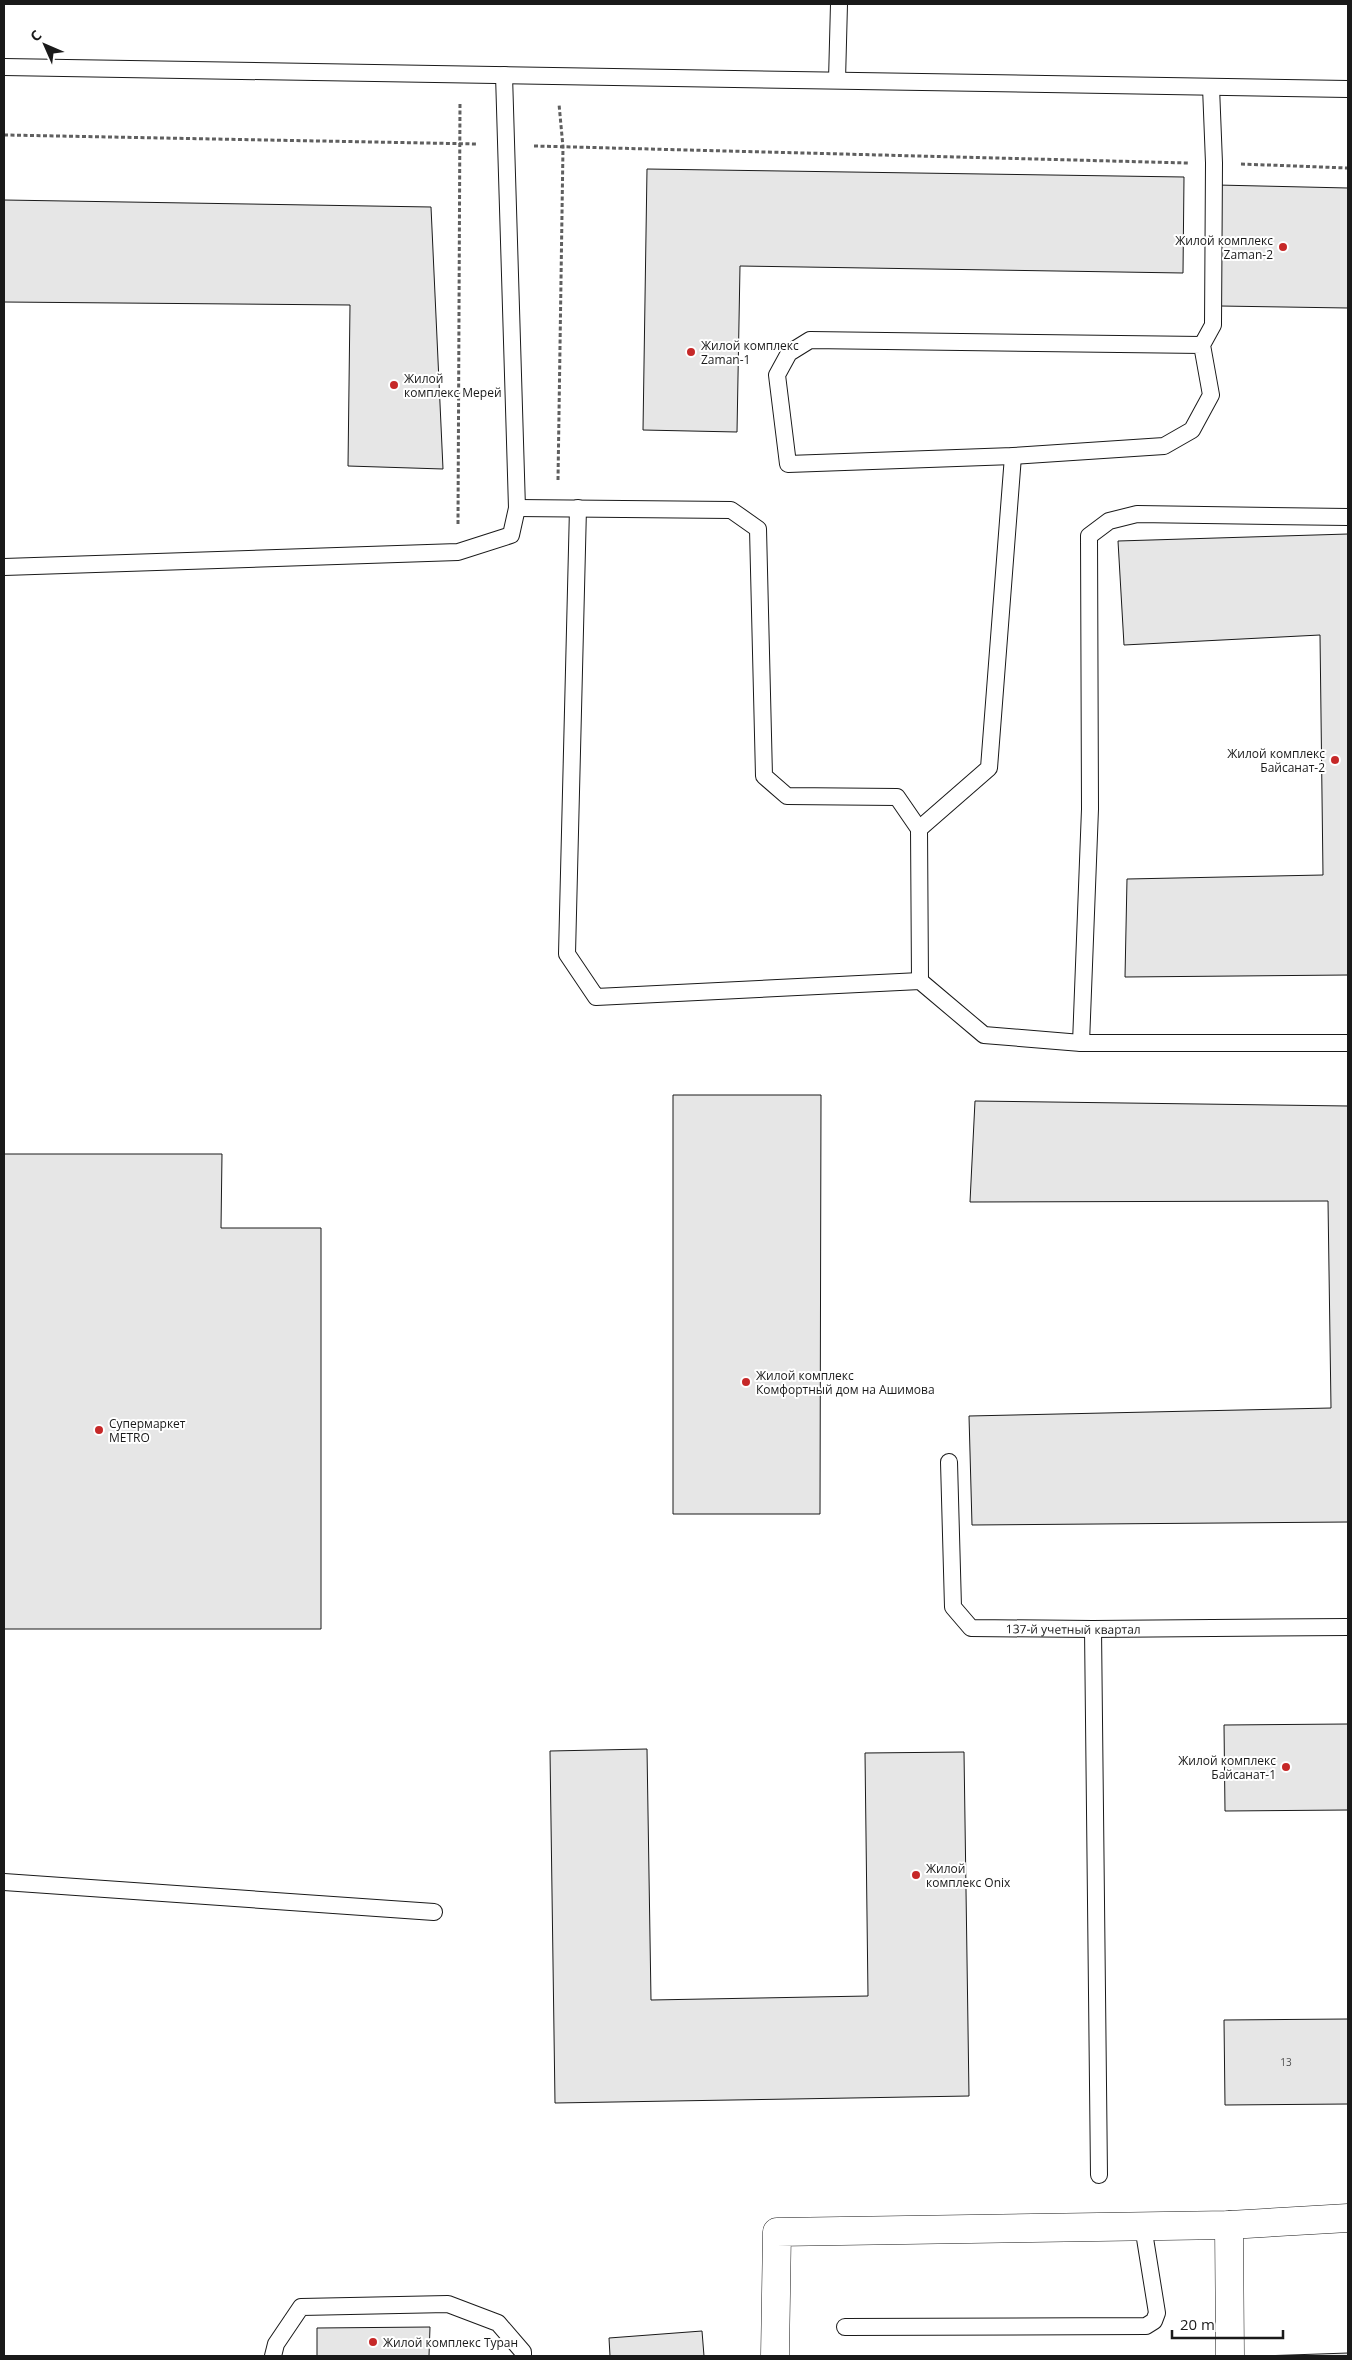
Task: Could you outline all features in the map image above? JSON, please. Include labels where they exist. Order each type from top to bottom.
[{"type":"street","points":[[775,2356],[777,2232],[1229,2225],[1348,2218]]},
{"type":"street","points":[[1229,2225],[1230,2356]]},
{"type":"lane","points":[[837,80],[839,4]]},
{"type":"lane","points":[[4,67],[1348,89]]},
{"type":"lane","points":[[4,567],[458,552],[511,535],[517,508],[504,75]]},
{"type":"lane","points":[[1202,346],[810,340],[788,354],[777,375],[788,464],[1013,456],[1164,446],[1192,430],[1210,395],[1202,346],[1213,325],[1214,163],[1211,87]]},
{"type":"lane","points":[[919,829],[989,768],[1013,456]]},
{"type":"lane","points":[[517,508],[732,510],[758,529],[764,776],[787,796],[897,797],[919,829],[920,981]]},
{"type":"lane","points":[[578,508],[567,954],[596,997],[920,981],[984,1035],[1081,1042],[1348,1043]]},
{"type":"lane","points":[[1081,1042],[1090,809],[1090,536],[1109,521],[1137,514],[1348,517]]},
{"type":"lane","name":"137-й учетный квартал","points":[[949,1462],[953,1607],[971,1628],[1348,1627]]},
{"type":"lane","points":[[1093,1629],[1099,2175]]},
{"type":"lane","points":[[4,1882],[434,1912]]},
{"type":"lane","points":[[845,2327],[1146,2326],[1154,2321],[1157,2313],[1143,2226]]},
{"type":"lane","points":[[273,2356],[276,2344],[301,2307],[448,2304],[498,2323],[523,2352],[523,2356]]},
{"type":"path","points":[[458,552],[460,74]]},
{"type":"path","points":[[557,76],[563,147],[558,508]]},
{"type":"path","points":[[4,135],[459,145],[506,144],[1348,168]]},
{"type":"building","name":"Жилой комплекс Zaman-1","points":[[647,169],[1184,177],[1183,273],[740,266],[737,432],[643,430]]},
{"type":"building","name":"Жилой комплекс Zaman-2","points":[[1217,185],[1348,188],[1348,308],[1220,306]]},
{"type":"building","name":"Жилой комплекс Мерей","points":[[4,200],[431,207],[443,469],[348,466],[350,305],[4,302]]},
{"type":"building","name":"Жилой комплекс Байсанат-2","points":[[1348,534],[1348,975],[1125,977],[1127,879],[1323,875],[1320,635],[1124,645],[1118,541]]},
{"type":"building","name":"Жилой комплекс Комфортный дом на Ашимова","points":[[673,1095],[821,1095],[820,1514],[673,1514]]},
{"type":"building","points":[[975,1101],[1348,1106],[1348,1522],[972,1525],[969,1416],[1331,1408],[1328,1201],[970,1202]]},
{"type":"building","points":[[4,1154],[222,1154],[221,1228],[321,1228],[321,1629],[4,1629]]},
{"type":"building","name":"Жилой комплекс Байсанат-1","points":[[1348,1724],[1348,1810],[1225,1811],[1224,1725]]},
{"type":"building","name":"Жилой комплекс Onix","points":[[647,1749],[651,2000],[868,1996],[865,1753],[964,1752],[969,2096],[555,2103],[550,1751]]},
{"type":"building","points":[[1348,2019],[1348,2104],[1225,2105],[1224,2020]]},
{"type":"building","name":"Жилой комплекс Туран","points":[[430,2327],[429,2356],[317,2356],[317,2328]]},
{"type":"building","points":[[702,2331],[704,2356],[610,2356],[609,2338]]},
{"type":"building","points":[[1348,2353],[1348,2356],[1261,2356]]},
{"type":"place","name":"Жилой комплекс Zaman-2","points":[[1283,247]]},
{"type":"place","name":"Жилой комплекс Zaman-1","points":[[691,352]]},
{"type":"place","name":"Жилой комплекс Мерей","points":[[394,385]]},
{"type":"place","name":"Жилой комплекс Байсанат-2","points":[[1335,760]]},
{"type":"place","name":"Жилой комплекс Комфортный дом на Ашимова","points":[[746,1382]]},
{"type":"place","name":"Супермаркет METRO","points":[[99,1430]]},
{"type":"place","name":"Жилой комплекс Байсанат-1","points":[[1286,1767]]},
{"type":"place","name":"Жилой комплекс Onix","points":[[916,1875]]},
{"type":"place","name":"Жилой комплекс Туран","points":[[373,2342]]}]
